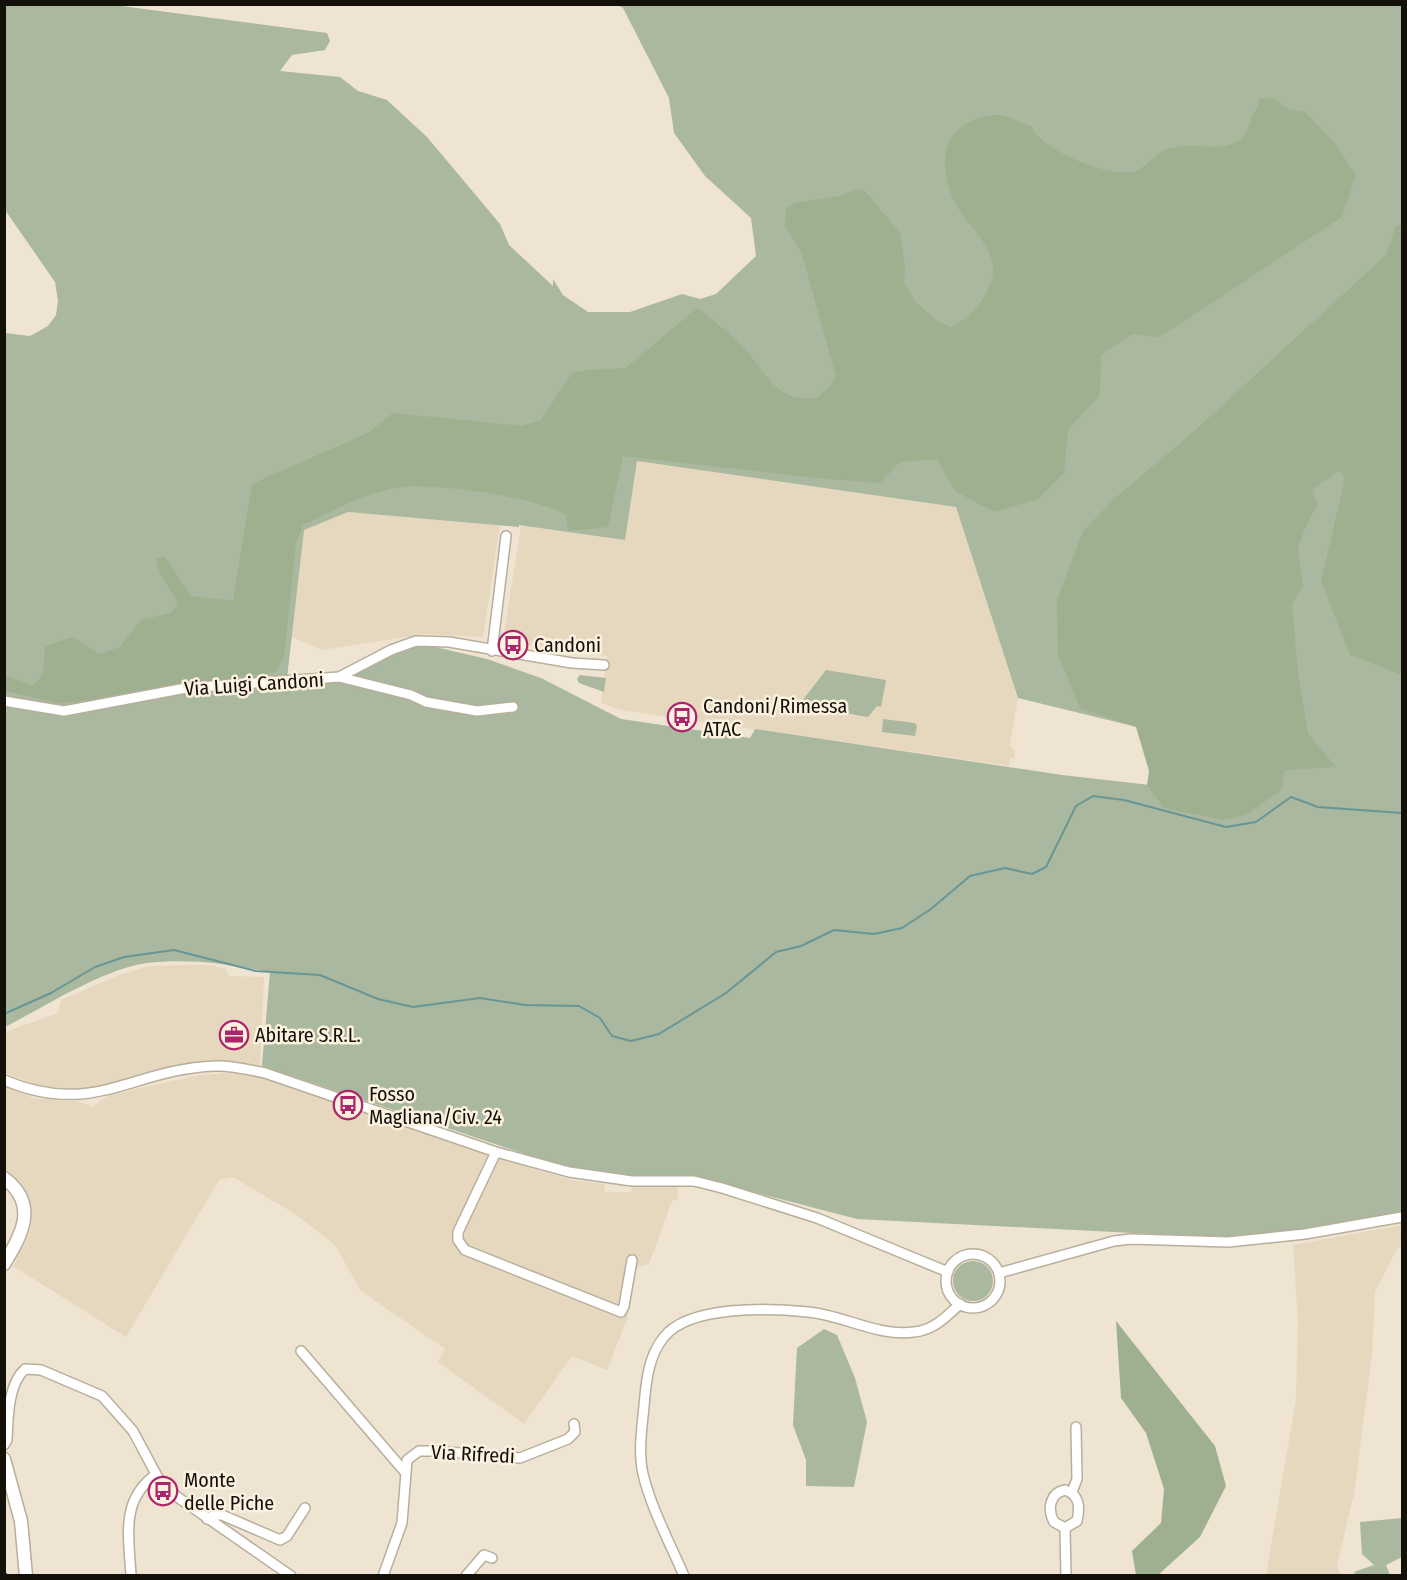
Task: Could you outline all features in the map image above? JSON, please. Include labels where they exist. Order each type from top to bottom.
[{"type":"main road","points":[[4,1178],[20,1194],[25,1216],[21,1236],[4,1264]]},
{"type":"main road","points":[[4,1459],[22,1528],[26,1575]]},
{"type":"street","points":[[492,651],[506,536]]},
{"type":"street","name":"Via Luigi Candoni","points":[[4,701],[64,711],[186,688],[339,677],[416,641],[449,642],[492,651],[604,665]]},
{"type":"street","points":[[339,677],[426,702],[477,711],[513,707]]},
{"type":"street","points":[[4,1080],[45,1094],[79,1095],[196,1068],[216,1066],[242,1068],[265,1073],[496,1152],[586,1176],[632,1181],[694,1181],[722,1188],[817,1218],[948,1272]]},
{"type":"street","points":[[496,1152],[458,1232],[458,1240],[465,1250],[621,1311],[624,1306],[632,1260]]},
{"type":"street","points":[[999,1273],[1114,1241],[1131,1239],[1228,1242],[1305,1234],[1402,1217]]},
{"type":"street","points":[[974,1254],[989,1259],[999,1273],[998,1292],[986,1305],[977,1307],[960,1304],[948,1291],[948,1272],[958,1259],[974,1254]]},
{"type":"street","points":[[684,1575],[646,1485],[641,1459],[648,1374],[657,1347],[668,1332],[688,1321],[714,1314],[777,1310],[823,1314],[885,1331],[908,1333],[934,1326],[960,1304]]},
{"type":"street","points":[[301,1351],[405,1472]]},
{"type":"street","points":[[4,1445],[16,1380],[25,1369],[37,1369],[86,1387],[105,1398],[133,1431],[155,1475],[168,1492],[291,1575]]},
{"type":"street","name":"Via Rifredi","points":[[383,1575],[402,1523],[405,1472],[409,1457],[423,1450],[520,1458],[568,1439],[575,1432],[574,1424]]},
{"type":"street","points":[[1072,1492],[1077,1479],[1076,1427]]},
{"type":"street","points":[[131,1575],[131,1505],[139,1488],[155,1475]]},
{"type":"street","points":[[1062,1490],[1072,1492],[1078,1502],[1078,1517],[1074,1524],[1065,1528],[1054,1522],[1051,1501],[1054,1494],[1062,1490]]},
{"type":"street","points":[[207,1519],[214,1515],[222,1515],[280,1540],[287,1536],[304,1508]]},
{"type":"street","points":[[1065,1528],[1065,1575]]},
{"type":"street","points":[[466,1575],[484,1555],[492,1558]]},
{"type":"shaded area","points":[[637,461],[957,507],[1018,698],[1010,745],[1015,751],[1009,766],[621,710],[601,703],[607,656],[503,641],[521,525],[621,538]]},
{"type":"shaded area","points":[[348,512],[500,525],[483,637],[425,634],[322,650],[290,636],[304,530]]},
{"type":"shaded area","points":[[211,965],[226,969],[229,976],[264,977],[260,1066],[201,1061],[88,1088],[65,1089],[48,1089],[5,1073],[5,1032],[58,1013],[61,1000],[119,975],[149,966]]},
{"type":"shaded area","points":[[227,1073],[260,1077],[570,1180],[604,1184],[605,1192],[631,1192],[632,1186],[677,1186],[678,1199],[672,1201],[649,1264],[637,1267],[627,1319],[607,1370],[572,1356],[524,1424],[438,1362],[445,1349],[361,1291],[335,1245],[295,1214],[233,1177],[219,1180],[126,1337],[13,1266],[29,1235],[32,1219],[27,1193],[20,1182],[5,1171],[5,1086],[33,1098],[80,1102],[92,1107],[109,1095],[199,1075]]},
{"type":"shaded area","points":[[1402,1225],[1402,1244],[1375,1292],[1372,1355],[1354,1494],[1337,1565],[1341,1575],[1266,1575],[1296,1399],[1298,1322],[1293,1245]]},
{"type":"green space","points":[[5,5],[114,5],[327,33],[330,41],[325,50],[292,55],[280,71],[340,77],[358,91],[387,100],[427,137],[500,224],[509,245],[553,286],[553,279],[563,295],[588,312],[630,312],[682,294],[700,299],[716,294],[756,256],[751,218],[705,176],[674,133],[669,98],[623,8],[618,5],[1402,5],[1402,1216],[1232,1238],[857,1219],[708,1180],[596,1175],[564,1167],[262,1066],[270,972],[224,964],[178,961],[147,963],[130,967],[93,981],[5,1027],[5,333],[30,336],[48,326],[56,315],[58,301],[55,282],[5,210]],"holes":[[[637,461],[956,507],[1018,698],[1141,728],[1159,786],[1062,775],[755,729],[750,738],[621,719],[541,678],[487,659],[435,647],[409,647],[320,682],[287,678],[304,530],[348,512],[519,527],[519,525],[625,540]]]},
{"type":"green space","points":[[1273,98],[1290,110],[1304,111],[1333,141],[1356,175],[1342,217],[1160,337],[1132,334],[1101,355],[1100,396],[1068,429],[1064,473],[1038,499],[994,512],[955,491],[937,459],[900,462],[880,483],[623,456],[608,527],[568,531],[566,515],[532,502],[455,489],[409,486],[393,488],[359,499],[303,525],[296,543],[284,656],[276,672],[75,702],[58,703],[5,691],[4,675],[33,686],[43,674],[45,646],[73,637],[99,654],[120,647],[141,620],[171,613],[178,603],[160,574],[156,558],[165,557],[191,596],[233,601],[252,484],[368,433],[393,413],[522,426],[541,420],[572,373],[626,368],[697,308],[739,343],[774,385],[782,391],[791,396],[817,398],[829,387],[836,376],[801,251],[785,226],[786,208],[795,203],[840,196],[856,189],[865,191],[900,233],[905,265],[904,284],[916,302],[937,321],[952,327],[968,316],[982,300],[992,281],[993,271],[989,252],[979,235],[960,212],[947,179],[945,164],[950,140],[967,123],[996,115],[1005,116],[1031,126],[1047,144],[1075,160],[1106,170],[1131,172],[1142,168],[1159,153],[1170,148],[1218,147],[1238,141],[1245,133],[1259,99]]},
{"type":"green space","points":[[1402,225],[1402,675],[1350,655],[1321,581],[1345,479],[1339,470],[1312,490],[1318,504],[1305,528],[1298,548],[1303,586],[1292,604],[1298,673],[1308,734],[1336,767],[1285,770],[1281,790],[1246,815],[1223,820],[1164,808],[1147,785],[1149,771],[1136,727],[1080,708],[1058,654],[1057,600],[1083,531],[1115,498],[1190,435],[1386,255],[1396,226]]},
{"type":"green space","points":[[826,670],[886,680],[881,707],[877,706],[868,717],[799,705]]},
{"type":"green space","points":[[580,675],[606,678],[604,692],[579,683],[577,679]]},
{"type":"green space","points":[[883,719],[915,723],[917,726],[915,736],[882,732]]},
{"type":"green space","points":[[973,1261],[987,1267],[993,1281],[987,1295],[973,1301],[959,1295],[953,1281],[959,1267]]},
{"type":"green space","points":[[1116,1321],[1215,1446],[1226,1486],[1200,1537],[1158,1575],[1136,1575],[1132,1551],[1161,1523],[1164,1489],[1146,1433],[1121,1398]]},
{"type":"green space","points":[[824,1329],[837,1335],[855,1378],[867,1422],[854,1487],[806,1486],[806,1460],[793,1425],[797,1348]]},
{"type":"green space","points":[[1402,1518],[1402,1557],[1386,1565],[1390,1575],[1356,1575],[1354,1572],[1374,1565],[1362,1554],[1360,1522]]},
{"type":"waterway","points":[[4,1014],[51,993],[95,967],[124,957],[174,950],[256,971],[320,975],[378,999],[413,1007],[480,998],[525,1005],[579,1006],[600,1018],[612,1036],[631,1041],[659,1034],[726,993],[776,952],[801,946],[834,930],[874,934],[902,928],[931,909],[970,876],[1005,868],[1032,874],[1046,867],[1076,806],[1093,796],[1124,800],[1226,827],[1256,822],[1291,797],[1318,807],[1402,813]]},
{"type":"railway","points":[[4,1557],[6,1576]]},
{"type":"place","name":"Candoni","points":[[513,645]]},
{"type":"place","name":"Candoni/Rimessa ATAC","points":[[682,717]]},
{"type":"place","name":"Abitare S.R.L.","points":[[234,1035]]},
{"type":"place","name":"Fosso Magliana/Civ. 24","points":[[348,1105]]},
{"type":"place","name":"Monte delle Piche","points":[[163,1491]]}]
